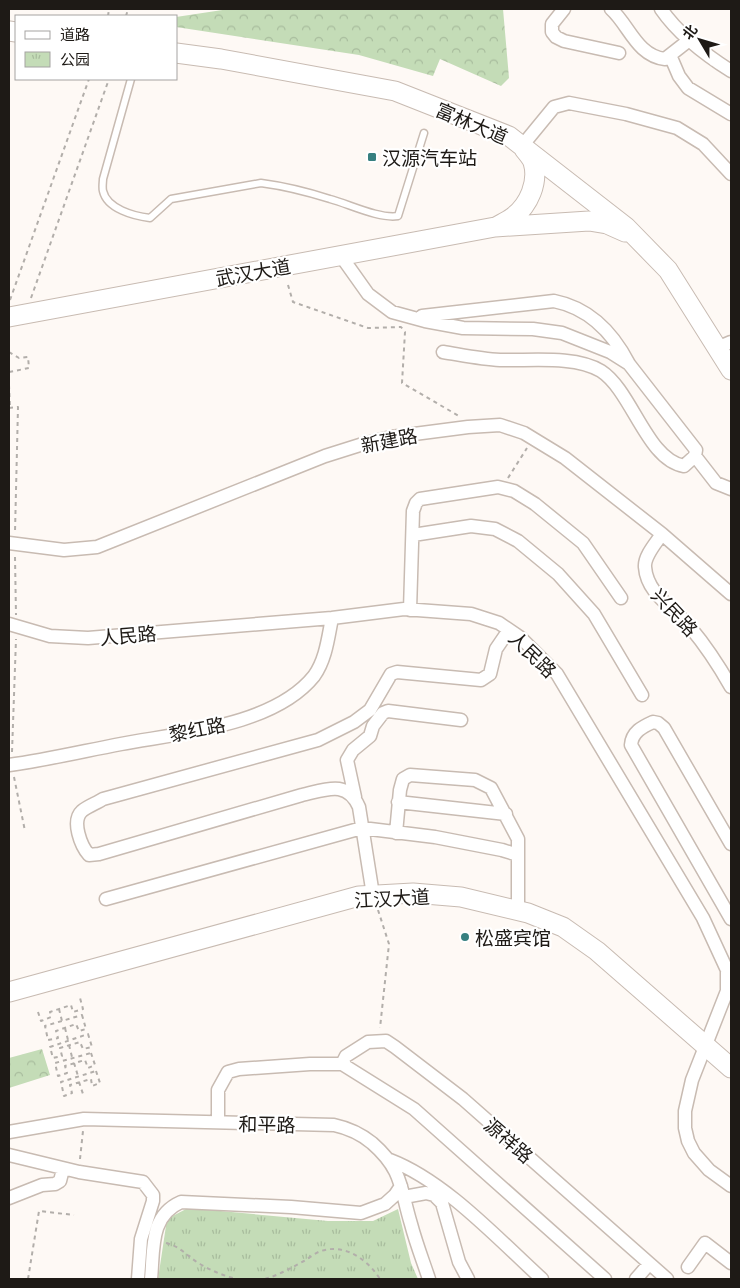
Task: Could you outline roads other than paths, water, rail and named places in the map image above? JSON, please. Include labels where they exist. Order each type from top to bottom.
[{"type":"main road","name":"富林大道","points":[[178,53],[221,59],[395,91],[509,136],[606,210],[668,270],[724,345],[731,370]]},
{"type":"main road","points":[[496,227],[512,218],[520,210],[533,189],[534,173],[532,161],[522,146]]},
{"type":"main road","points":[[496,227],[524,221],[533,215],[538,208],[544,189],[546,173],[543,162]]},
{"type":"main road","points":[[496,227],[532,221],[552,211],[587,208],[606,210]]},
{"type":"main road","points":[[496,227],[589,221],[607,224],[642,244]]},
{"type":"main road","name":"武汉大道","points":[[17,316],[496,227]]},
{"type":"main road","name":"江汉大道","points":[[9,992],[359,896],[413,893],[461,897],[528,913],[562,927],[597,951],[731,1068]]},
{"type":"street","points":[[564,9],[552,24],[552,32],[556,37],[564,41],[619,53]]},
{"type":"street","points":[[661,9],[670,22],[688,41],[731,71]]},
{"type":"street","points":[[614,11],[635,41],[644,50],[658,58],[665,59],[688,41]]},
{"type":"street","points":[[670,55],[683,83],[688,88],[731,114]]},
{"type":"street","points":[[522,146],[554,107],[569,103],[626,114],[677,128],[703,144],[731,174]]},
{"type":"street","points":[[341,256],[368,294],[392,312],[463,328],[533,329],[562,333],[610,352],[629,364]]},
{"type":"street","points":[[412,317],[554,301],[568,304],[578,309],[609,332],[621,348],[629,364],[696,450],[695,456],[684,466],[677,464],[662,454],[644,430],[615,384],[601,371],[584,364],[547,360],[498,360],[443,352]]},
{"type":"street","name":"新建路","points":[[9,544],[64,550],[97,547],[325,456],[363,444],[391,437],[468,427],[500,425],[524,433],[566,458],[662,534],[731,594]]},
{"type":"street","points":[[695,456],[716,483],[731,489]]},
{"type":"street","points":[[410,610],[413,511],[420,499],[501,488],[514,491],[534,504],[583,543],[621,598]]},
{"type":"street","points":[[413,535],[471,526],[495,528],[518,541],[558,574],[594,614],[642,695]]},
{"type":"street","name":"兴民路","points":[[662,534],[650,550],[644,566],[648,583],[659,597],[689,625],[718,663],[731,687]]},
{"type":"street","name":"人民路","points":[[9,624],[50,636],[88,638],[410,610],[471,614],[500,624],[521,638],[557,674],[703,918],[726,970],[727,991],[692,1080],[685,1111],[685,1128],[688,1141],[694,1153],[709,1170],[731,1186]]},
{"type":"street","name":"黎红路","points":[[9,765],[221,726],[255,715],[282,702],[313,676],[323,660],[332,618]]},
{"type":"street","points":[[355,797],[346,790],[337,788],[317,792],[99,854],[89,855],[84,849],[78,828],[78,817],[82,811],[103,799],[318,740],[354,722],[370,710],[391,674],[397,672],[481,680],[490,674],[496,649],[509,630]]},
{"type":"street","points":[[373,896],[359,807],[347,760],[353,750],[370,736],[373,726],[383,713],[388,711],[461,720]]},
{"type":"street","points":[[731,844],[664,728],[658,723],[653,722],[636,732],[631,738],[631,745],[731,919]]},
{"type":"street","points":[[396,833],[400,790],[403,779],[410,775],[476,780],[491,788],[518,839],[518,911]]},
{"type":"street","points":[[398,802],[506,814]]},
{"type":"street","points":[[106,899],[362,828],[434,837],[502,850],[518,856]]},
{"type":"street","name":"源祥路","points":[[342,1064],[346,1056],[368,1042],[386,1041],[463,1099],[667,1279]]},
{"type":"street","points":[[218,1122],[218,1090],[228,1072],[240,1069],[310,1064],[342,1064],[414,1109],[605,1279]]},
{"type":"street","name":"和平路","points":[[9,1132],[84,1119],[343,1126],[366,1139],[390,1160],[403,1192],[410,1224],[429,1279]]},
{"type":"street","points":[[9,1155],[63,1169],[143,1182],[153,1195],[153,1201],[141,1239],[138,1279]]},
{"type":"street","points":[[390,1160],[410,1168],[466,1210],[542,1279]]},
{"type":"street","points":[[9,1198],[42,1185],[55,1184],[60,1181],[63,1169]]},
{"type":"street","points":[[151,1279],[154,1241],[160,1219],[167,1210],[181,1202],[291,1207],[361,1213],[377,1208],[395,1195],[403,1192],[434,1195],[442,1202],[459,1262],[468,1279]]},
{"type":"street","points":[[688,1267],[705,1243],[731,1262]]},
{"type":"street","points":[[636,1279],[649,1264]]},
{"type":"lane","points":[[131,80],[103,179],[103,185],[106,198],[112,204],[138,216],[150,218],[171,199],[261,183],[327,198],[382,215],[398,216],[424,133]]},
{"type":"place","name":"汉源汽车站","points":[[372,157]]},
{"type":"place","name":"松盛宾馆","points":[[465,937]]}]
